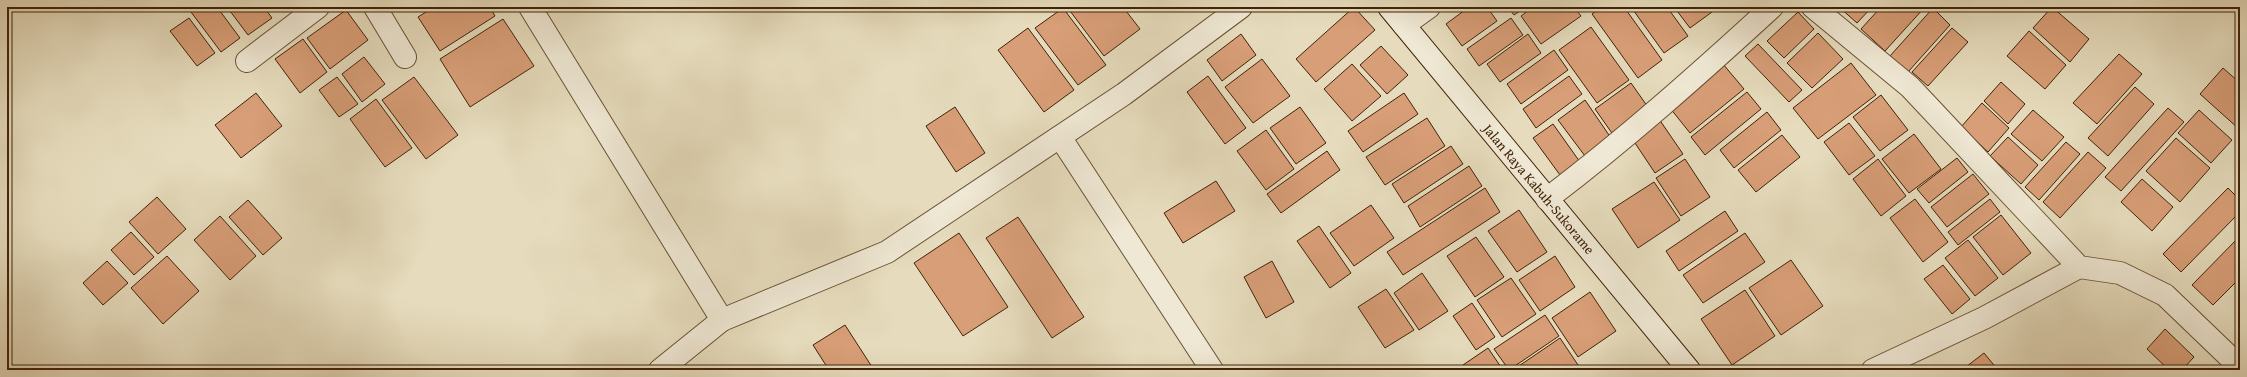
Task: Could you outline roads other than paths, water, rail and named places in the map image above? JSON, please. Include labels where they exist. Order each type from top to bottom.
[{"type":"street","points":[[247,61],[318,7]]},
{"type":"street","points":[[375,7],[405,57]]},
{"type":"street","points":[[530,7],[722,320]]},
{"type":"street","points":[[660,370],[722,320],[887,252],[1124,94],[1241,7]]},
{"type":"street","name":"Jalan Raya Kabuh-Sukorame","points":[[1389,7],[1689,370]]},
{"type":"street","points":[[1404,25],[1429,7]]},
{"type":"street","points":[[1547,199],[1609,153],[1631,131],[1659,110],[1772,7]]},
{"type":"street","points":[[1813,7],[1910,87],[2079,267]]},
{"type":"street","points":[[1060,137],[1212,370]]},
{"type":"street","points":[[1873,370],[1984,318],[2079,267],[2120,273],[2164,295],[2240,366]]}]
